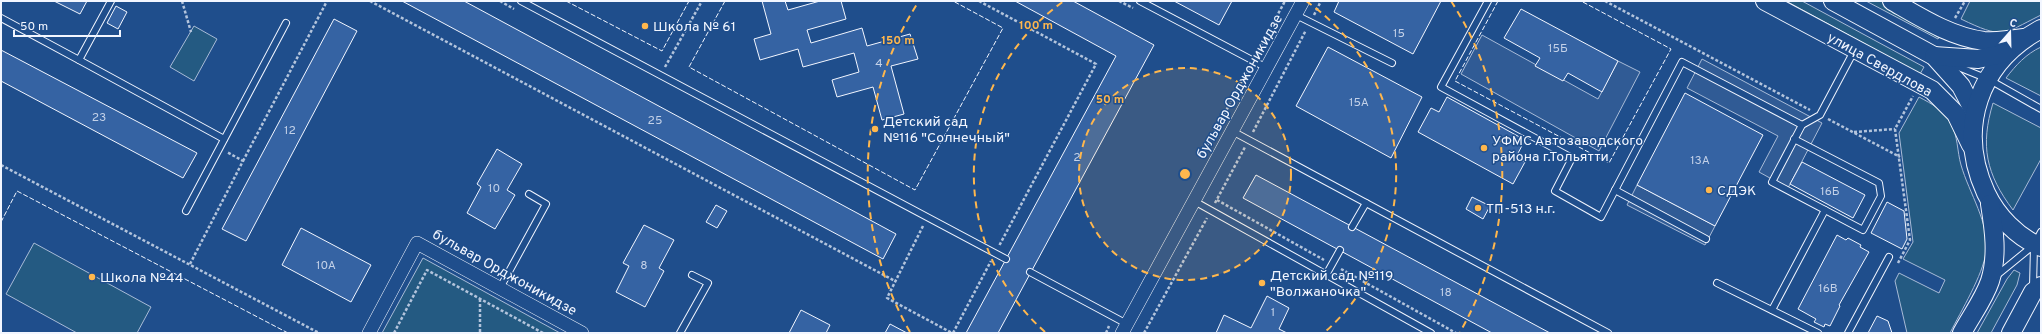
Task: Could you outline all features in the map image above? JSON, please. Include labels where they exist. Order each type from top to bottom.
[{"type":"main road","name":"улица Свердлова","points":[[1765,1],[1932,90],[1956,114],[1973,149]]},
{"type":"main road","name":"улица Свердлова","points":[[1833,1],[1934,56],[1962,86],[1975,113]]},
{"type":"main road","points":[[1892,1],[1928,21],[1968,37],[1984,41],[2024,38]]},
{"type":"main road","points":[[2039,241],[2017,233],[2002,218],[1990,201],[1978,176],[1973,149],[1975,113],[1980,96],[1988,79],[2008,52],[2024,38],[2041,29]]},
{"type":"main road","name":"улица Свердлова","points":[[1934,56],[1978,59],[2008,52]]},
{"type":"main road","points":[[1962,333],[1990,281],[1995,253],[1995,232],[1990,201]]},
{"type":"main road","points":[[2011,333],[2037,289]]},
{"type":"street","name":"бульвар Орджоникидзе","points":[[1125,328],[1303,1]]},
{"type":"street","name":"бульвар Орджоникидзе","points":[[369,333],[417,243],[582,333]]},
{"type":"lane","points":[[79,60],[111,1]]},
{"type":"lane","points":[[521,1],[1006,259]]},
{"type":"lane","points":[[1140,1],[1267,68]]},
{"type":"lane","points":[[1488,1],[1441,87],[1572,158],[1555,191],[1601,216],[1682,62],[1802,125]]},
{"type":"lane","points":[[1296,15],[1392,63]]},
{"type":"lane","points":[[1,18],[224,139]]},
{"type":"lane","points":[[186,210],[286,23]]},
{"type":"lane","points":[[1794,139],[1879,183],[1881,196],[1863,230],[1772,182],[1794,139],[1802,125],[1820,115],[1855,50]]},
{"type":"lane","points":[[1934,56],[1988,79],[2041,109]]},
{"type":"lane","points":[[1232,131],[1608,333]]},
{"type":"lane","points":[[1615,190],[1706,239]]},
{"type":"lane","points":[[500,288],[546,204],[529,194]]},
{"type":"lane","points":[[1194,201],[1432,333]]},
{"type":"lane","points":[[1352,227],[1366,203]]},
{"type":"lane","points":[[1772,310],[1825,210]]},
{"type":"lane","points":[[1990,281],[2039,241]]},
{"type":"lane","points":[[2037,289],[2039,241]]},
{"type":"lane","points":[[1326,275],[1340,250]]},
{"type":"lane","points":[[1848,333],[1889,257]]},
{"type":"lane","points":[[1030,272],[1125,328]]},
{"type":"lane","points":[[680,333],[708,283],[692,275]]},
{"type":"lane","points":[[1717,283],[1818,333]]},
{"type":"path","points":[[182,1],[191,32]]},
{"type":"path","points":[[190,264],[327,1]]},
{"type":"path","points":[[370,1],[895,281]]},
{"type":"path","points":[[661,75],[702,1]]},
{"type":"path","points":[[924,227],[887,298],[952,333],[1096,64],[979,1]]},
{"type":"path","points":[[1310,22],[1321,1]]},
{"type":"path","points":[[1605,1],[1900,157]]},
{"type":"path","points":[[1144,333],[1249,140],[1307,29]]},
{"type":"path","points":[[1896,267],[1910,240],[1896,129],[1919,83]]},
{"type":"path","points":[[1854,132],[1896,129]]},
{"type":"path","points":[[219,148],[243,161]]},
{"type":"path","points":[[1,164],[319,333]]},
{"type":"path","points":[[394,333],[427,270],[543,333]]},
{"type":"path","points":[[480,299],[480,333]]},
{"type":"shaded area","points":[[1786,1],[1802,1],[1924,67],[1920,74]]},
{"type":"shaded area","points":[[1866,1],[1884,1],[1942,32],[1938,39]]},
{"type":"shaded area","points":[[1970,1],[2041,1],[2041,15],[2018,27],[2002,32],[1994,32],[1961,19]]},
{"type":"shaded area","points":[[194,26],[217,39],[194,81],[170,67]]},
{"type":"shaded area","points":[[1482,35],[1598,99],[1618,61],[1640,72],[1599,151],[1461,74]]},
{"type":"shaded area","points":[[2041,47],[2041,96],[2006,78],[2022,60]]},
{"type":"shaded area","points":[[1702,59],[1822,123],[1788,188],[1759,172],[1778,136],[1687,88]]},
{"type":"shaded area","points":[[1919,97],[1941,111],[1948,119],[1953,129],[1961,165],[1978,208],[1985,231],[1986,252],[1981,271],[1950,333],[1907,333],[1895,281],[1899,273],[1939,293],[1945,280],[1903,259],[1913,242],[1899,133]]},
{"type":"shaded area","points":[[1993,103],[2041,128],[2041,159],[2013,210],[2004,197],[1991,172],[1988,159],[1986,146],[1987,133]]},
{"type":"shaded area","points":[[1637,185],[1715,226],[1705,245],[1627,205]]},
{"type":"shaded area","points":[[34,243],[151,307],[137,333],[77,333],[6,294]]},
{"type":"shaded area","points":[[423,258],[560,333],[382,333]]},
{"type":"shaded area","points":[[2014,270],[2020,273],[2017,285],[1991,333],[1977,333],[2007,279]]},
{"type":"building","points":[[54,1],[87,1],[80,14]]},
{"type":"building","points":[[402,1],[464,1],[896,234],[883,259]]},
{"type":"building","points":[[762,1],[785,1],[788,10],[820,1],[841,1],[846,19],[807,30],[811,43],[862,28],[867,46],[910,34],[918,59],[891,66],[904,114],[882,120],[873,87],[837,97],[832,80],[859,72],[854,53],[803,67],[798,49],[760,60],[754,39],[771,34]]},
{"type":"building","points":[[1015,1],[1073,1],[1154,45],[998,333],[966,333],[1116,56]]},
{"type":"building","points":[[1174,1],[1232,1],[1219,25]]},
{"type":"building","points":[[1339,1],[1441,1],[1413,54],[1334,12]]},
{"type":"building","points":[[116,6],[127,12],[118,29],[107,23]]},
{"type":"building","points":[[1521,9],[1618,61],[1602,92],[1568,73],[1563,81],[1535,66],[1540,58],[1504,38]]},
{"type":"building","points":[[334,19],[357,31],[246,241],[222,229]]},
{"type":"building","points":[[1328,47],[1422,97],[1391,158],[1296,106]]},
{"type":"building","points":[[1,50],[197,153],[183,178],[1,81]]},
{"type":"building","points":[[1685,93],[1763,135],[1715,226],[1637,185]]},
{"type":"building","name":"УФМС Автозаводского района г.Тольятти","points":[[1447,97],[1525,140],[1516,157],[1525,162],[1513,184],[1418,132],[1431,108],[1439,112]]},
{"type":"building","points":[[497,149],[522,164],[507,190],[515,195],[495,229],[467,213],[481,187],[477,184]]},
{"type":"building","points":[[1802,162],[1865,195],[1853,218],[1790,184]]},
{"type":"building","points":[[1256,175],[1550,333],[1492,333],[1243,198]]},
{"type":"building","name":"ТП-513 н.г.","points":[[1472,197],[1490,206],[1483,219],[1466,209]]},
{"type":"building","points":[[1887,202],[1904,211],[1907,239],[1902,249],[1871,233]]},
{"type":"building","points":[[716,205],[727,211],[717,228],[706,222]]},
{"type":"building","points":[[644,225],[674,240],[659,268],[664,271],[645,307],[616,292],[629,266],[623,263]]},
{"type":"building","points":[[301,228],[371,265],[351,302],[282,265]]},
{"type":"building","points":[[1837,235],[1846,240],[1848,238],[1861,245],[1860,247],[1869,252],[1839,305],[1840,306],[1830,326],[1825,324],[1824,327],[1814,322],[1816,319],[1798,309]]},
{"type":"building","points":[[1267,296],[1289,308],[1279,329],[1287,333],[1216,333],[1224,315],[1251,328]]},
{"type":"building","points":[[801,310],[830,325],[826,333],[789,333]]},
{"type":"building","points":[[1877,316],[1888,321],[1892,333],[1868,333]]},
{"type":"building","points":[[890,324],[907,333],[885,333]]},
{"type":"fence","points":[[566,1],[662,51],[689,1]]},
{"type":"fence","points":[[725,1],[689,67],[915,190],[1003,28],[953,1]]},
{"type":"fence","points":[[1498,1],[1455,81],[1609,163],[1671,49],[1581,1]]},
{"type":"fence","points":[[1,222],[17,191],[288,333]]},
{"type":"place","name":"Школа № 61","points":[[645,26]]},
{"type":"place","name":"Детский сад №116 \"Солнечный\"","points":[[875,129]]},
{"type":"place","name":"УФМС Автозаводского района г.Тольятти","points":[[1484,148]]},
{"type":"place","name":"СДЭК","points":[[1709,190]]},
{"type":"place","name":"ТП-513 н.г.","points":[[1478,208]]},
{"type":"place","name":"Школа №44","points":[[92,277]]},
{"type":"place","name":"Детский сад №119 \"Волжаночка\"","points":[[1262,283]]}]
